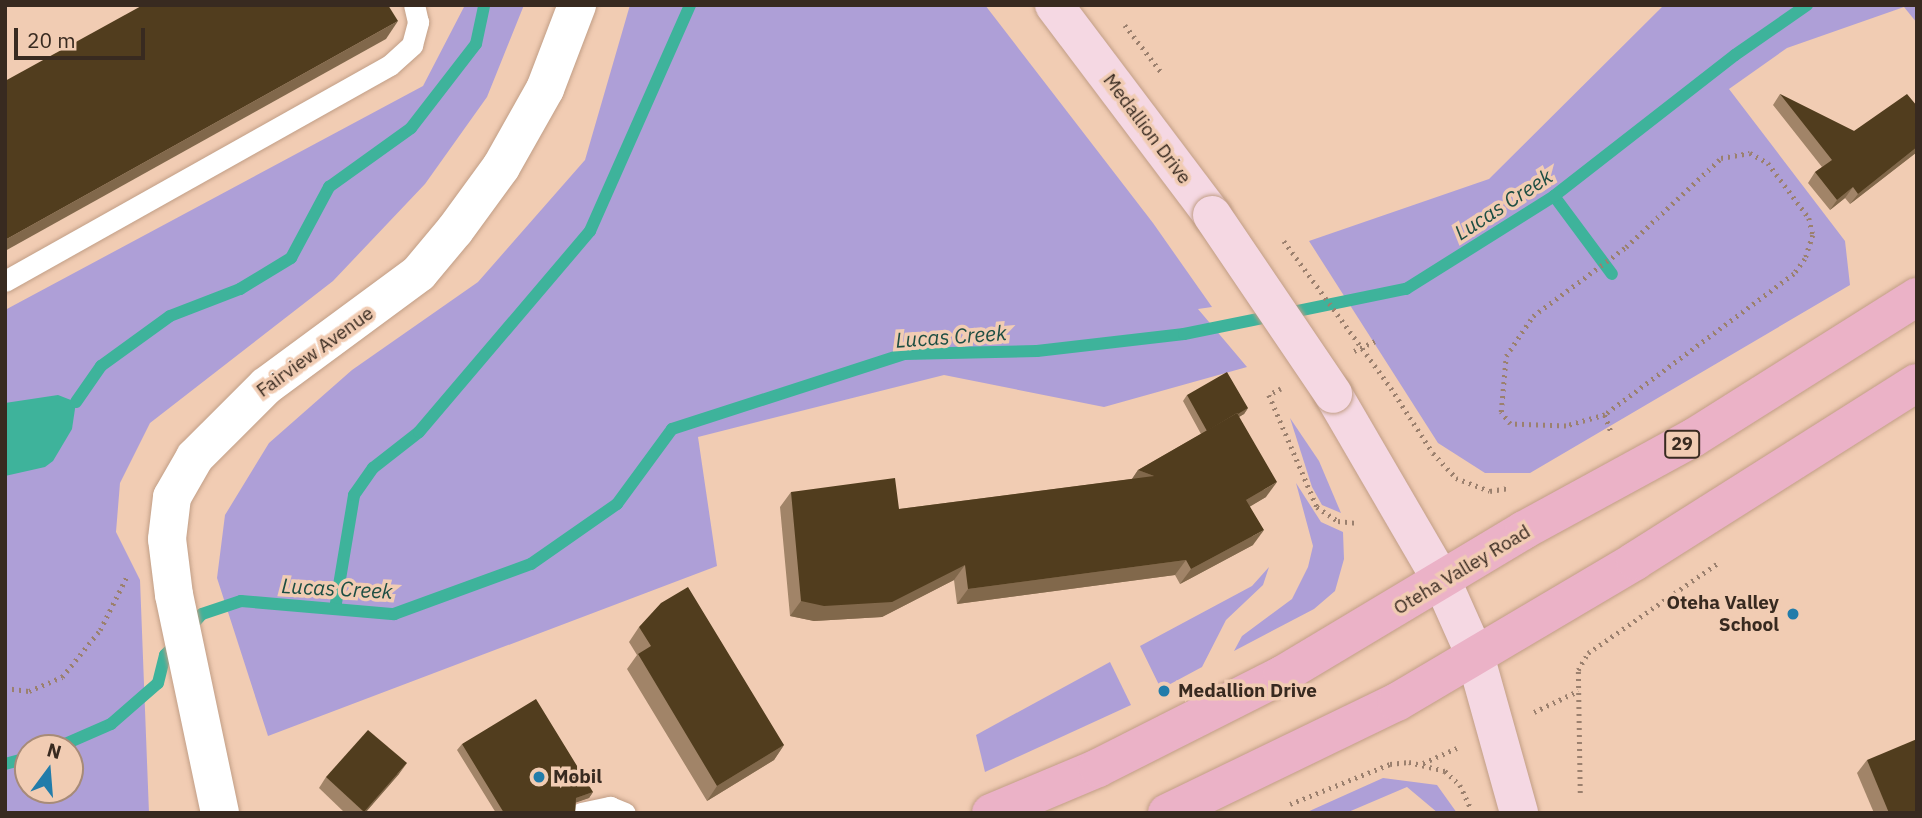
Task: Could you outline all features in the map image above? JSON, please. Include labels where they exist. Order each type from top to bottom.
[{"type":"main road","name":"Oteha Valley Road","points":[[991,813],[1098,768],[1227,704],[1442,581],[1524,530],[1693,438],[1917,297]]},
{"type":"main road","points":[[1167,813],[1385,709],[1625,567],[1917,383]]},
{"type":"street","name":"Fairview Avenue","points":[[220,813],[174,595],[169,511],[195,457],[266,386],[419,273],[501,167],[545,89],[577,5]]},
{"type":"street","name":"Medallion Drive","points":[[1054,5],[1212,215],[1334,394],[1442,581],[1475,655],[1519,813]]},
{"type":"lane","points":[[5,281],[390,65],[412,45],[418,22],[414,5]]},
{"type":"lane","points":[[580,813],[617,810]]},
{"type":"path","points":[[1750,153],[1769,163],[1809,218],[1813,235],[1805,259],[1760,302],[1605,415],[1566,426],[1510,424],[1501,412],[1501,385],[1513,342],[1533,316],[1626,247],[1721,158],[1750,153]]},
{"type":"path","points":[[1277,232],[1391,388],[1433,453],[1456,478],[1490,491],[1517,486]]},
{"type":"path","points":[[1338,521],[1356,523]]},
{"type":"path","points":[[1580,793],[1578,670],[1588,653],[1718,563]]},
{"type":"path","points":[[5,688],[29,691],[61,677],[100,630],[131,566]]},
{"type":"path","points":[[1281,808],[1390,764],[1409,762],[1446,771],[1460,785],[1472,813]]},
{"type":"shaded area","points":[[465,5],[524,5],[487,97],[425,184],[333,281],[150,423],[120,483],[116,532],[140,580],[149,813],[5,813],[5,310],[423,86]]},
{"type":"shaded area","points":[[630,5],[985,5],[1153,223],[1212,307],[1198,309],[1247,367],[1104,407],[944,375],[698,437],[717,566],[268,736],[217,578],[225,515],[269,443],[352,370],[478,282],[585,160]]},
{"type":"shaded area","points":[[1664,5],[1917,5],[1917,23],[1904,7],[1787,48],[1729,89],[1845,241],[1850,285],[1530,473],[1485,473],[1438,443],[1309,241],[1489,179]]},
{"type":"shaded area","points":[[1290,418],[1319,461],[1341,513],[1322,505],[1312,487]]},
{"type":"shaded area","points":[[1296,483],[1321,522],[1343,532],[1344,559],[1335,591],[1314,609],[1234,651],[1242,636],[1292,599],[1308,567],[1313,546]]},
{"type":"shaded area","points":[[1269,567],[1263,585],[1226,620],[1202,667],[1161,689],[1140,646],[1252,586]]},
{"type":"shaded area","points":[[1110,662],[1131,705],[985,772],[976,735]]},
{"type":"shaded area","points":[[1383,778],[1437,785],[1457,813],[1438,813],[1407,787],[1346,813],[1305,813]]},
{"type":"water","points":[[58,395],[76,402],[72,429],[53,461],[45,467],[5,476],[5,403]]},
{"type":"building","points":[[143,5],[388,5],[398,21],[5,240],[5,81]]},
{"type":"building","points":[[1780,94],[1854,131],[1907,94],[1917,106],[1917,147],[1858,194],[1853,187],[1837,200],[1815,172],[1832,160]]},
{"type":"building","points":[[1227,372],[1248,408],[1207,431],[1187,395]]},
{"type":"building","points":[[1237,413],[1277,482],[1246,500],[1264,530],[1191,569],[1186,560],[968,589],[965,565],[892,602],[824,606],[801,601],[791,492],[895,478],[899,509],[1154,476],[1138,470]]},
{"type":"building","points":[[688,587],[784,745],[717,786],[638,654],[651,646],[639,627],[661,603]]},
{"type":"building","points":[[536,699],[593,792],[576,798],[575,813],[504,813],[462,744]]},
{"type":"building","points":[[368,730],[407,763],[364,812],[326,777]]},
{"type":"building","points":[[1917,739],[1917,813],[1889,813],[1867,760]]},
{"type":"waterway","points":[[76,402],[101,366],[170,316],[240,289],[291,258],[329,187],[411,128],[476,44],[484,5]]},
{"type":"waterway","points":[[335,609],[354,495],[373,468],[419,432],[590,231],[690,5]]},
{"type":"waterway","name":"Lucas Creek","points":[[188,630],[202,614],[241,601],[394,614],[531,564],[617,504],[672,429],[904,354],[1037,351],[1184,334],[1406,289],[1554,196],[1735,55],[1807,5]]},
{"type":"waterway","points":[[1554,196],[1612,274]]},
{"type":"waterway","name":"Lucas Creek","points":[[84,736],[111,724],[158,683],[165,655],[176,643]]},
{"type":"waterway","name":"Lucas Creek","points":[[5,764],[14,762]]},
{"type":"place","name":"Oteha Valley School","points":[[1793,614]]},
{"type":"place","name":"Medallion Drive","points":[[1164,691]]},
{"type":"place","name":"Mobil","points":[[539,777]]}]
